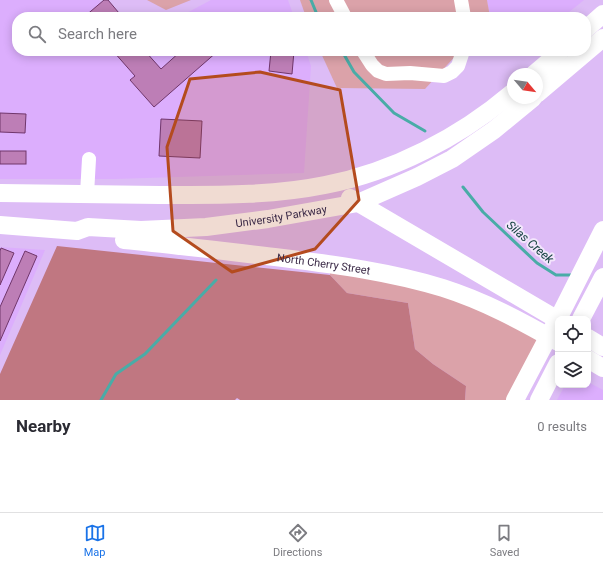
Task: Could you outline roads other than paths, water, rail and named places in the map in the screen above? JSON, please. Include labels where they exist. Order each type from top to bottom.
[{"type":"main road","points":[[591,25],[603,14]]},
{"type":"main road","points":[[591,48],[603,38]]},
{"type":"main road","points":[[541,68],[554,56]]},
{"type":"main road","points":[[543,89],[582,56]]},
{"type":"main road","points":[[0,193],[216,195],[297,190],[327,185],[380,169],[414,155],[468,126],[507,97]]},
{"type":"main road","name":"University Parkway","points":[[0,225],[77,231],[88,227],[141,230],[206,227],[268,219],[358,203],[418,177],[452,159],[494,130],[526,104]]},
{"type":"main road","points":[[327,185],[555,318]]},
{"type":"main road","points":[[560,316],[603,230]]},
{"type":"main road","name":"North Cherry Street","points":[[77,231],[87,237],[182,246],[352,267],[398,276],[444,288],[480,301],[553,339]]},
{"type":"main road","points":[[583,316],[603,276]]},
{"type":"main road","points":[[515,400],[553,339]]},
{"type":"main road","points":[[591,340],[603,347]]},
{"type":"main road","points":[[591,361],[603,368]]},
{"type":"main road","points":[[539,400],[555,369]]},
{"type":"lane","points":[[336,0],[342,12]]},
{"type":"lane","points":[[461,0],[463,12]]},
{"type":"lane","points":[[366,56],[378,71],[386,74],[410,73],[444,76],[452,72],[458,66],[461,56]]},
{"type":"lane","points":[[87,194],[89,159]]},
{"type":"waterway","name":"Silas Creek","points":[[311,0],[316,12]]},
{"type":"waterway","name":"Silas Creek","points":[[345,56],[354,72],[394,113],[425,131]]},
{"type":"waterway","name":"Silas Creek","points":[[463,187],[483,212],[537,263],[556,275],[574,275]]},
{"type":"waterway","points":[[101,400],[116,374],[145,354],[216,280]]}]
